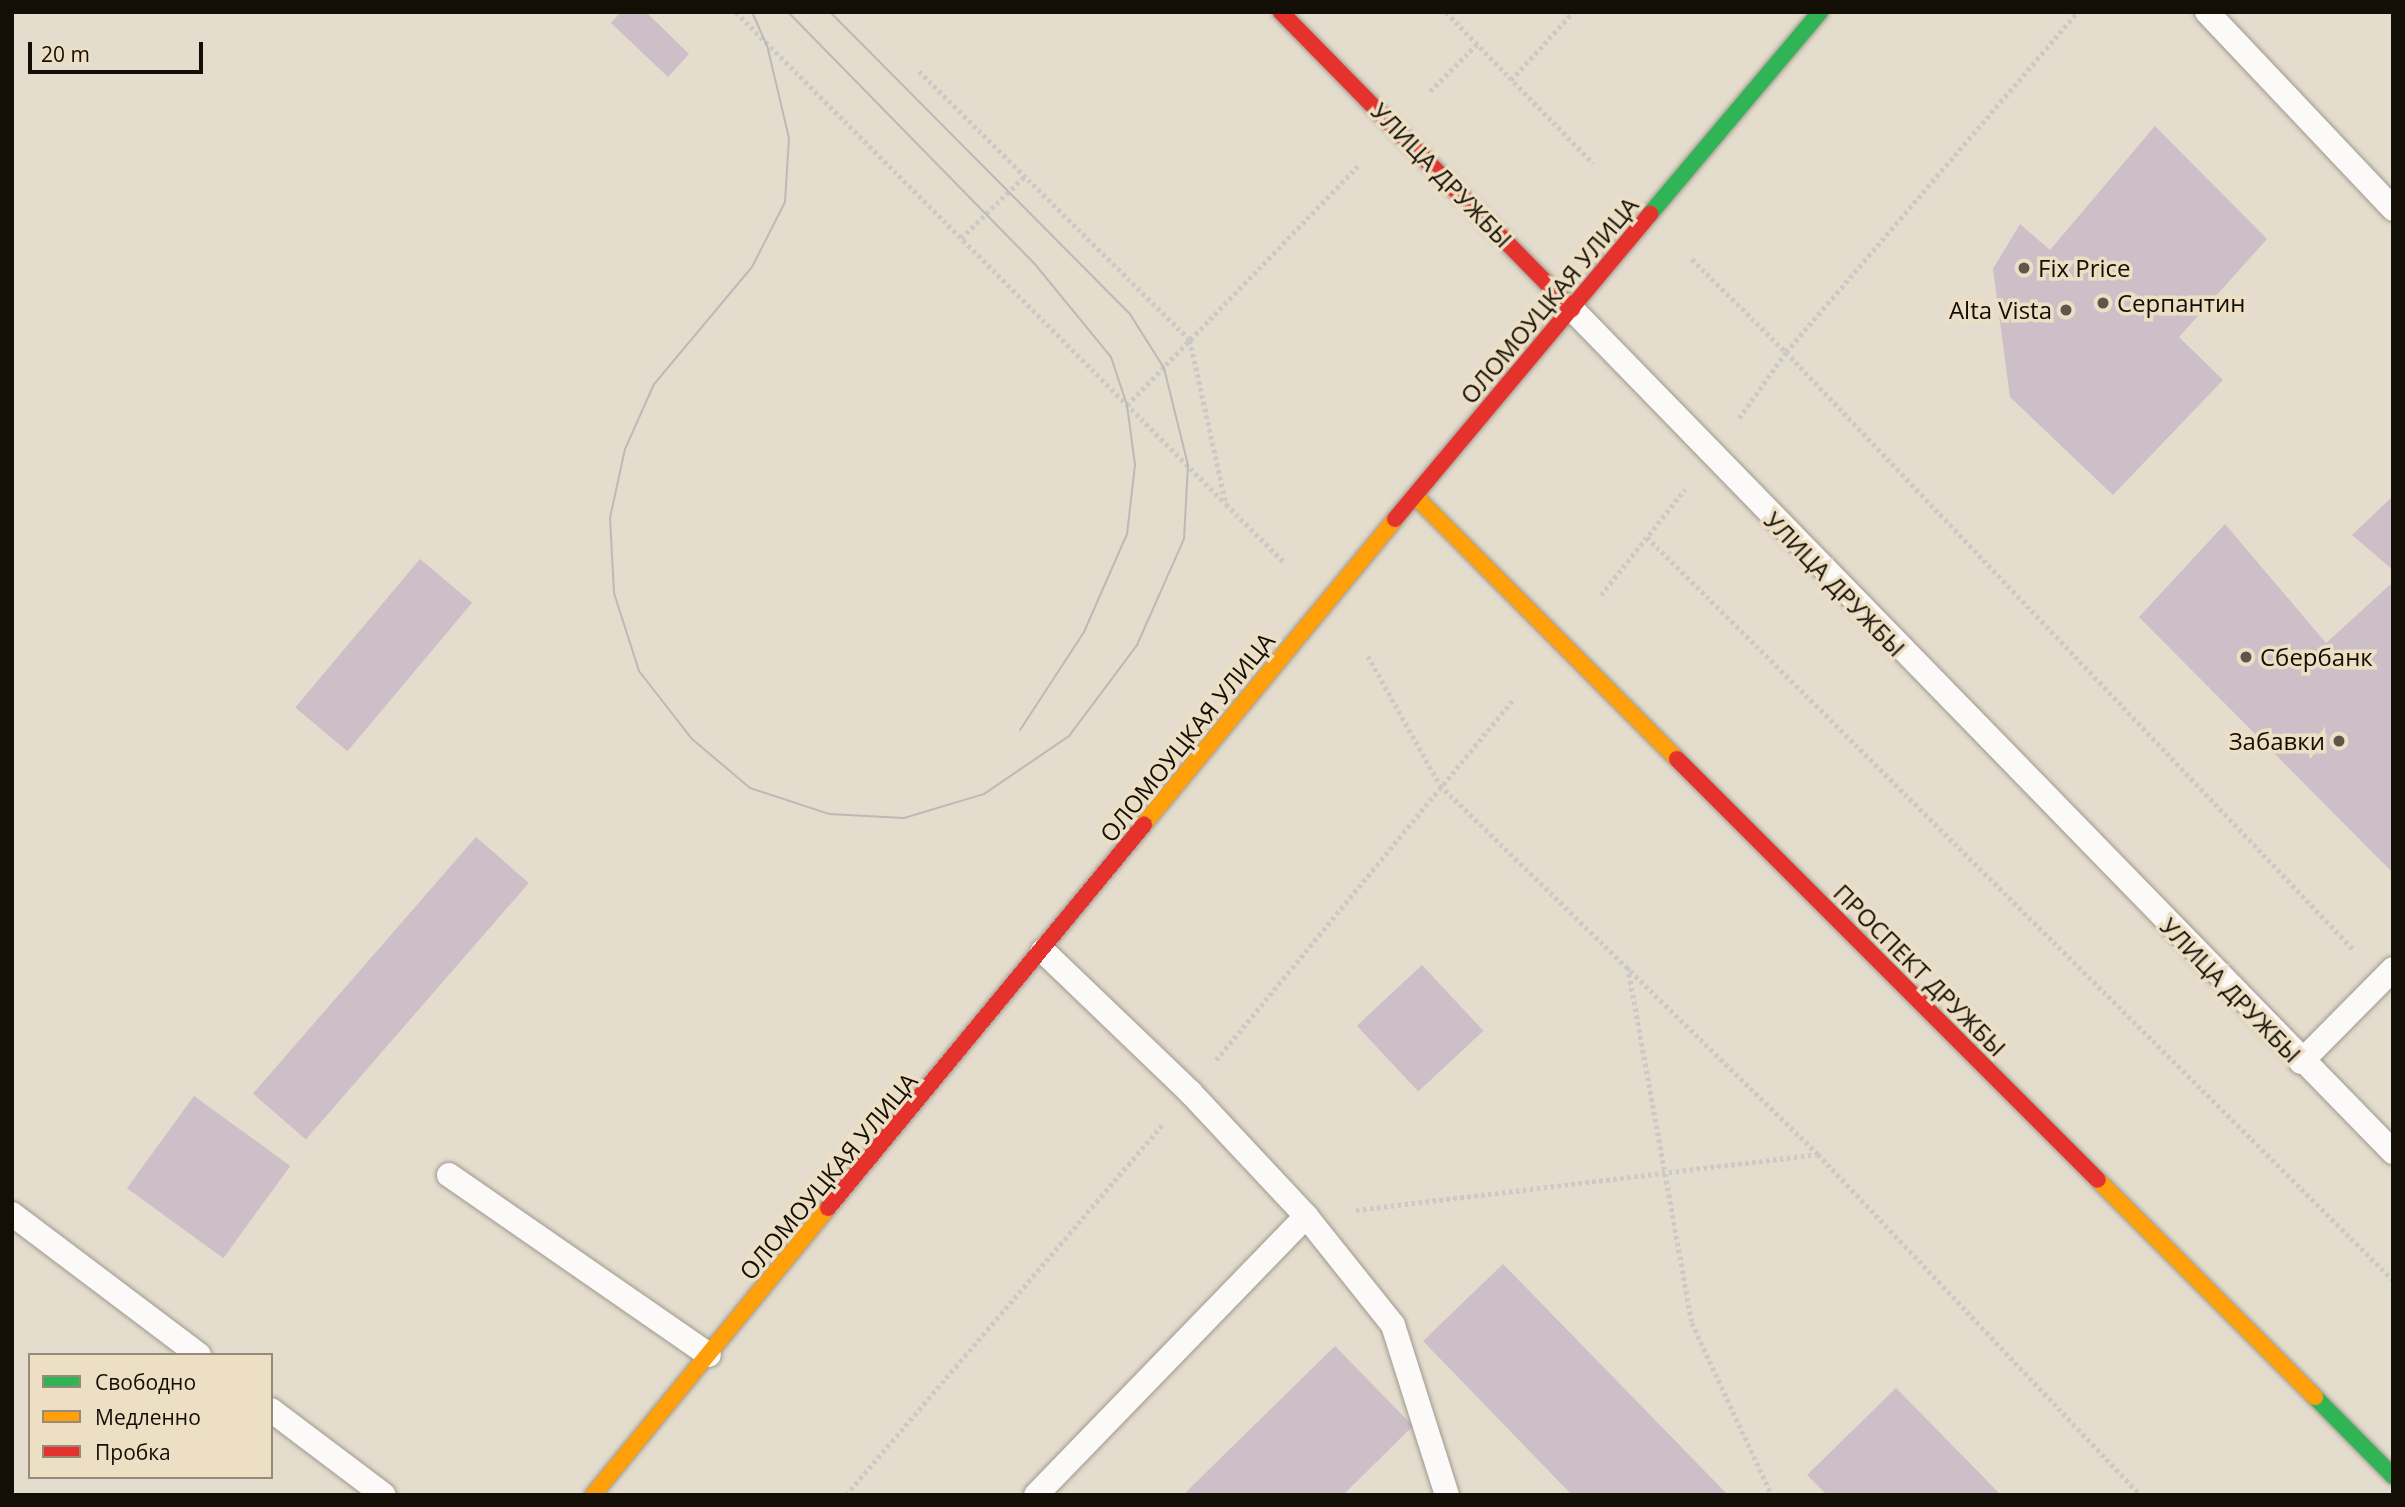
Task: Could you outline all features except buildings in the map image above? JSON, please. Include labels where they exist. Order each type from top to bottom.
[{"type":"street","name":"УЛИЦА ДРУЖБЫ","points":[[1281,12],[1573,309]]},
{"type":"street","name":"ОЛОМОУЦКАЯ УЛИЦА","points":[[593,1495],[1415,496],[1820,12]]},
{"type":"street","name":"ПРОСПЕКТ ДРУЖБЫ","points":[[1415,496],[2393,1476]]},
{"type":"lane","points":[[2207,12],[2393,209]]},
{"type":"lane","name":"УЛИЦА ДРУЖБЫ","points":[[1573,309],[2301,1062],[2393,1152]]},
{"type":"lane","points":[[1043,951],[1190,1091],[1307,1216],[1393,1325],[1447,1495]]},
{"type":"lane","points":[[2301,1062],[2387,974]]},
{"type":"lane","points":[[449,1175],[709,1355]]},
{"type":"lane","points":[[12,1214],[196,1353]]},
{"type":"lane","points":[[1036,1495],[1307,1216]]},
{"type":"lane","points":[[273,1412],[384,1495]]},
{"type":"path","points":[[736,12],[1285,563]]},
{"type":"path","points":[[1446,12],[1593,163]]},
{"type":"path","points":[[1511,80],[1573,12]]},
{"type":"path","points":[[1733,426],[1786,352],[2077,12]]},
{"type":"path","points":[[1425,96],[1476,44]]},
{"type":"path","points":[[919,71],[1191,340],[1226,504]]},
{"type":"path","points":[[1127,405],[1370,153]]},
{"type":"path","points":[[961,238],[1025,176]]},
{"type":"path","points":[[1692,259],[1786,352],[2387,974]]},
{"type":"path","points":[[1601,595],[1693,480]]},
{"type":"path","points":[[1647,537],[2393,1280]]},
{"type":"path","points":[[1368,656],[1440,785],[1818,1154],[2141,1495]]},
{"type":"path","points":[[1628,966],[1692,1323],[1772,1495]]},
{"type":"path","points":[[1307,1216],[1665,1175],[1818,1154]]},
{"type":"tram line","points":[[752,12],[767,45],[789,138],[785,202],[752,267],[654,384],[625,449],[610,518],[614,593],[639,671],[692,739],[750,788],[829,814],[904,818],[984,794],[1069,736],[1137,645],[1184,539],[1188,465],[1164,368],[1130,314],[830,12]]},
{"type":"tram line","points":[[788,12],[1034,263],[1111,357],[1127,405],[1135,465],[1127,534],[1084,632],[1020,730]]},
{"type":"traffic: fast","points":[[1650,214],[1820,12]]},
{"type":"traffic: fast","points":[[2315,1397],[2393,1476]]},
{"type":"traffic: slow","points":[[1415,496],[1677,759]]},
{"type":"traffic: slow","points":[[1144,824],[1395,519]]},
{"type":"traffic: slow","points":[[2098,1180],[2315,1397]]},
{"type":"traffic: slow","points":[[593,1495],[828,1208]]},
{"type":"traffic: jam","points":[[1281,12],[1572,309]]},
{"type":"traffic: jam","points":[[1395,519],[1650,214]]},
{"type":"traffic: jam","points":[[1677,759],[2098,1180]]},
{"type":"traffic: jam","points":[[828,1208],[1144,824]]},
{"type":"place","name":"Fix Price","points":[[2024,268]]},
{"type":"place","name":"Серпантин","points":[[2103,303]]},
{"type":"place","name":"Alta Vista","points":[[2066,310]]},
{"type":"place","name":"Сбербанк","points":[[2246,657]]},
{"type":"place","name":"Забавки","points":[[2339,741]]}]
